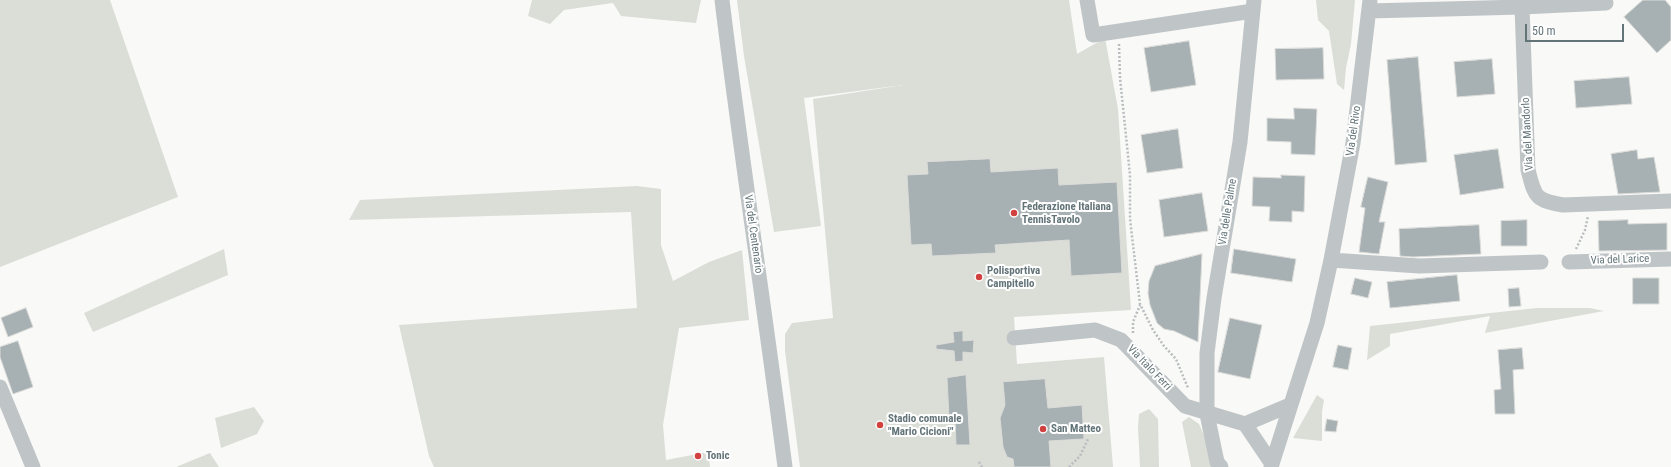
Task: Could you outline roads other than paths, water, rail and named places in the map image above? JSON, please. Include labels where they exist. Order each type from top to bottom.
[{"type":"street","name":"Via del Centenario","points":[[722,0],[740,143],[772,363],[785,467]]},
{"type":"street","name":"Via delle Palme","points":[[1087,0],[1093,35],[1254,6],[1240,142],[1214,298],[1207,353],[1202,412],[1218,462],[1222,467]]},
{"type":"street","points":[[1369,5],[1522,7],[1606,3]]},
{"type":"street","name":"Via del Rivo","points":[[1272,466],[1317,323],[1331,260],[1353,143],[1369,5]]},
{"type":"street","name":"Via del Mandorlo","points":[[1522,7],[1528,170],[1535,193],[1545,202],[1562,205],[1671,201]]},
{"type":"street","name":"Via del Larice","points":[[1569,262],[1671,259]]},
{"type":"street","points":[[1331,260],[1419,266],[1541,262]]},
{"type":"street","name":"Via Italo Ferri","points":[[1014,338],[1095,330],[1122,340],[1185,406],[1202,412]]},
{"type":"street","points":[[0,387],[33,467]]},
{"type":"street","points":[[1202,412],[1245,424],[1290,405]]},
{"type":"street","points":[[1245,424],[1272,466]]},
{"type":"place","name":"Federazione Italiana TennisTavolo","points":[[1014,213]]},
{"type":"place","name":"Polisportiva Campitello","points":[[979,277]]},
{"type":"place","name":"Stadio comunale \"Mario Cicioni\"","points":[[880,425]]},
{"type":"place","name":"San Matteo","points":[[1043,429]]},
{"type":"place","name":"Tonic","points":[[698,456]]}]
